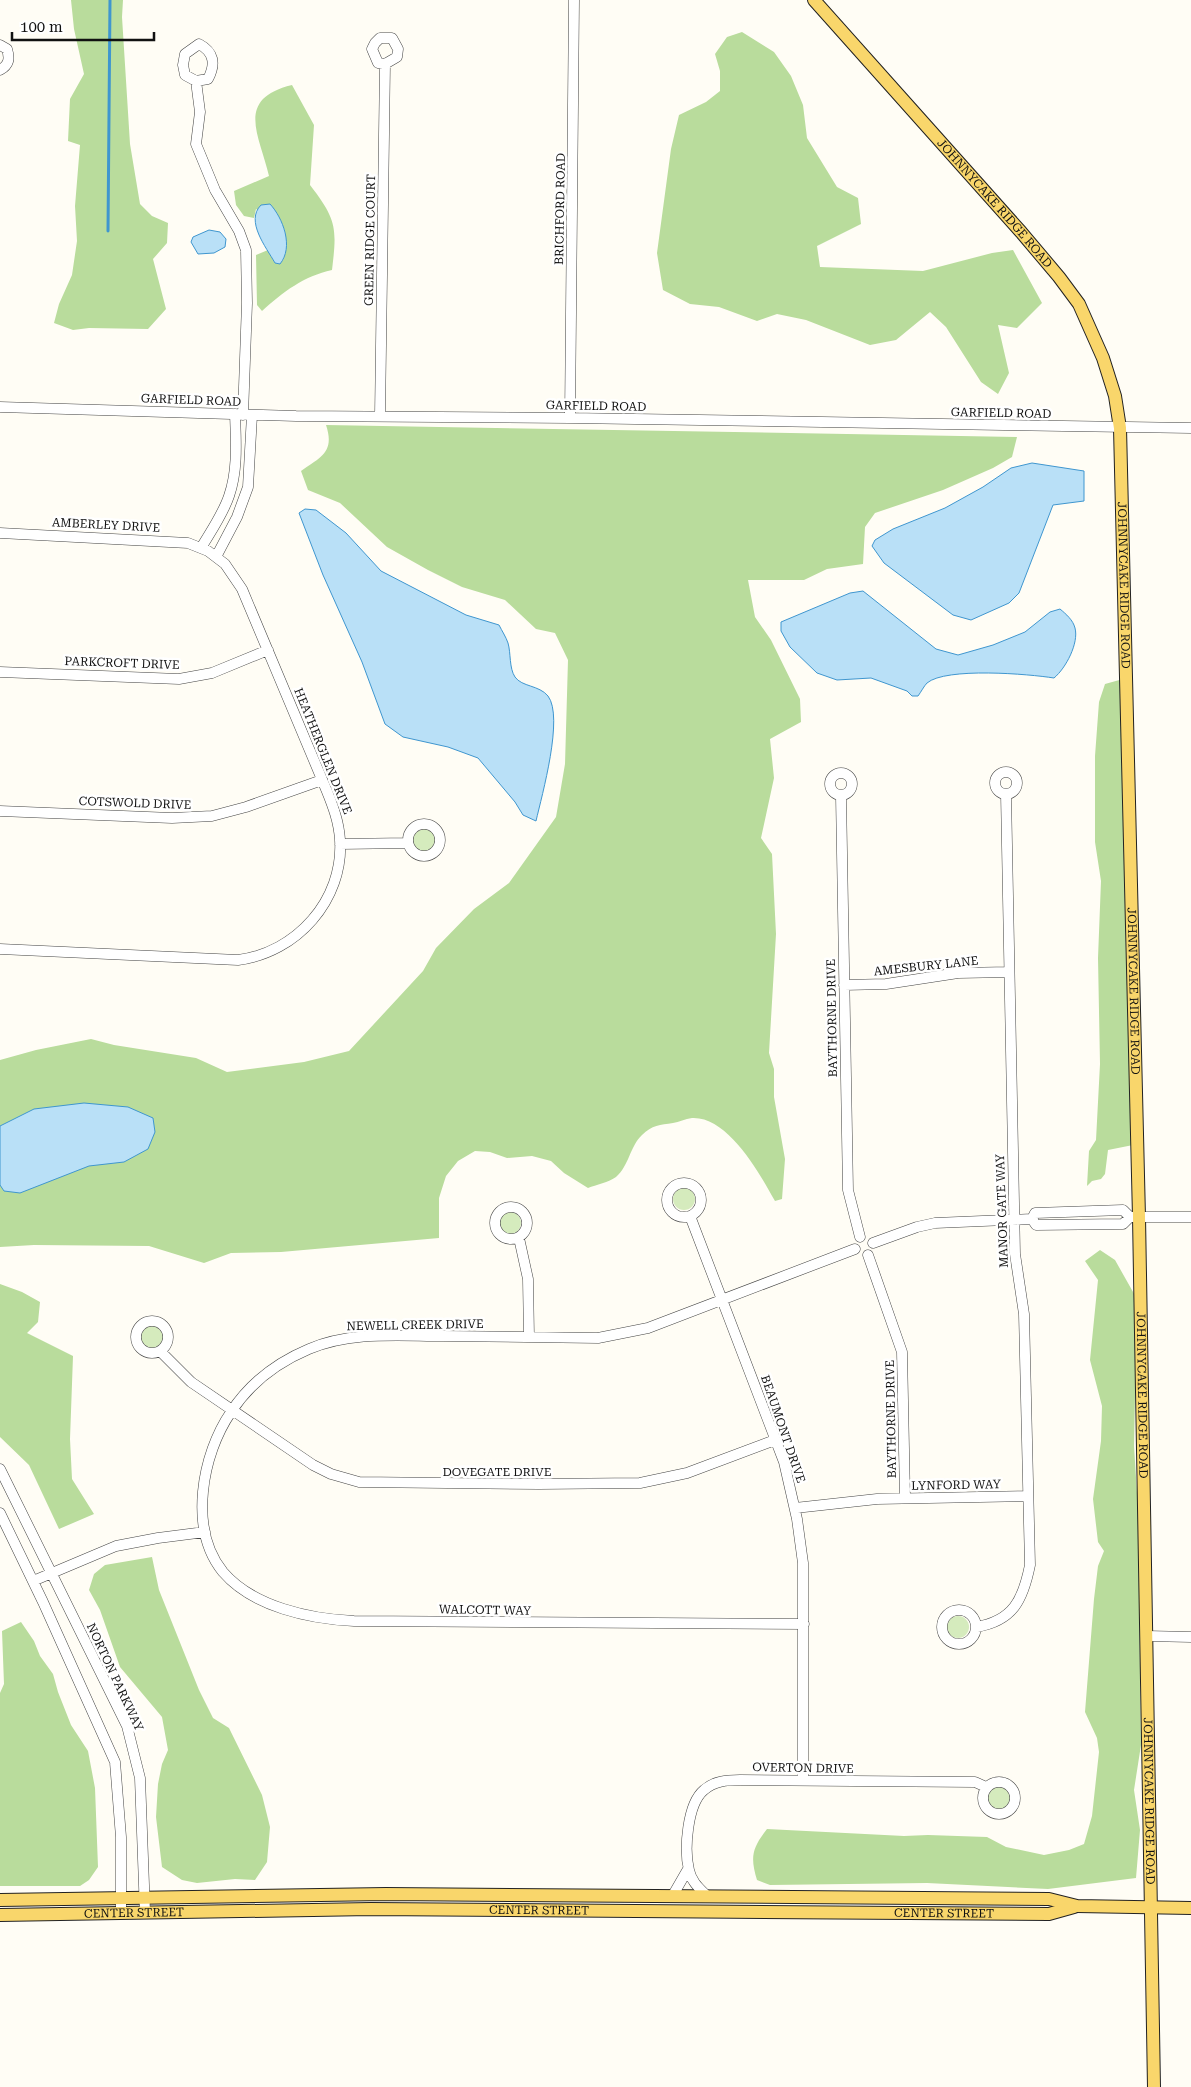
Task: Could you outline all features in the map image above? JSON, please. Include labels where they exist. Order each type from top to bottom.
[{"type":"main road","name":"JOHNNYCAKE RIDGE ROAD","points":[[814,0],[1060,277],[1079,304],[1102,358],[1115,396],[1120,428],[1135,1217],[1147,1636],[1154,2087]]},
{"type":"main road","name":"CENTER STREET","points":[[0,1900],[222,1895],[706,1895],[1049,1899],[1077,1906],[1191,1908]]},
{"type":"main road","points":[[222,1895],[222,1911]]},
{"type":"main road","name":"CENTER STREET","points":[[0,1915],[380,1909],[1048,1914],[1077,1906]]},
{"type":"street","name":"BRICHFORD ROAD","points":[[570,418],[574,0]]},
{"type":"street","points":[[0,45],[8,50],[9,57],[4,68],[0,70]]},
{"type":"street","name":"GREEN RIDGE COURT","points":[[380,416],[385,64]]},
{"type":"street","points":[[196,81],[200,112],[196,144],[215,190],[239,231],[246,250],[247,303],[243,415],[248,487],[237,517],[209,552]]},
{"type":"street","name":"GARFIELD ROAD","points":[[0,407],[243,415],[1191,428]]},
{"type":"street","points":[[209,552],[233,484],[243,415]]},
{"type":"street","name":"AMBERLEY DRIVE","points":[[0,533],[178,541],[209,552]]},
{"type":"street","name":"HEATHERGLEN DRIVE","points":[[0,949],[238,960],[257,956],[296,936],[317,914],[334,886],[340,858],[340,844],[335,812],[242,589],[225,564],[209,552]]},
{"type":"street","name":"PARKCROFT DRIVE","points":[[0,672],[179,678],[212,673],[268,650]]},
{"type":"street","name":"COTSWOLD DRIVE","points":[[0,811],[197,817],[246,807],[322,780]]},
{"type":"street","name":"MANOR GATE WAY","points":[[976,1627],[994,1624],[1004,1619],[1024,1586],[1030,1565],[1024,1314],[1016,1268],[1014,1220],[1006,794]]},
{"type":"street","name":"BAYTHORNE DRIVE","points":[[841,796],[848,1190],[860,1237]]},
{"type":"street","points":[[340,844],[408,843]]},
{"type":"street","name":"AMESBURY LANE","points":[[844,985],[891,983],[958,973],[1009,972]]},
{"type":"street","name":"BEAUMONT DRIVE","points":[[690,1216],[776,1440],[786,1470],[795,1508],[803,1563],[803,1780]]},
{"type":"street","points":[[873,1243],[917,1227],[935,1224],[1032,1220],[1036,1225],[1123,1224],[1135,1217],[1191,1217]]},
{"type":"street","points":[[860,1237],[869,1238],[873,1243],[873,1250],[868,1255],[860,1255],[855,1249],[856,1241],[860,1237]]},
{"type":"street","points":[[519,1238],[528,1278],[529,1337]]},
{"type":"street","name":"NEWELL CREEK DRIVE","points":[[205,1532],[203,1502],[209,1463],[214,1445],[231,1411],[255,1384],[275,1366],[308,1349],[335,1340],[363,1336],[598,1338],[622,1335],[648,1328],[855,1249]]},
{"type":"street","name":"BAYTHORNE DRIVE","points":[[868,1255],[902,1352],[906,1498]]},
{"type":"street","name":"DOVEGATE DRIVE","points":[[160,1351],[191,1382],[231,1411],[320,1469],[337,1476],[366,1483],[640,1483],[687,1473],[776,1440]]},
{"type":"street","name":"NORTON PARKWAY","points":[[0,1469],[127,1726],[140,1778],[145,1912]]},
{"type":"street","name":"LYNFORD WAY","points":[[795,1508],[859,1499],[1028,1496]]},
{"type":"street","points":[[0,1513],[33,1581],[114,1762],[121,1837],[121,1913]]},
{"type":"street","points":[[33,1581],[116,1546],[205,1532]]},
{"type":"street","name":"WALCOTT WAY","points":[[205,1532],[215,1560],[224,1572],[242,1588],[268,1603],[335,1620],[804,1624]]},
{"type":"street","points":[[1147,1636],[1191,1637]]},
{"type":"street","name":"OVERTON DRIVE","points":[[673,1895],[688,1869],[690,1814],[693,1804],[705,1789],[720,1781],[975,1782],[986,1788]]},
{"type":"street","points":[[688,1869],[697,1886],[706,1895]]},
{"type":"green space","points":[[71,0],[123,0],[122,17],[130,144],[140,204],[152,216],[168,223],[167,243],[153,259],[166,309],[148,329],[89,328],[73,330],[54,323],[59,304],[72,275],[77,241],[75,206],[80,145],[68,141],[70,99],[84,74],[74,29]]},
{"type":"green space","points":[[742,32],[774,52],[791,76],[803,105],[807,138],[837,187],[858,198],[861,224],[817,246],[820,267],[923,271],[992,253],[1013,250],[1042,303],[1017,328],[998,325],[1009,373],[998,394],[981,382],[946,327],[930,312],[896,340],[870,345],[806,320],[777,314],[757,321],[719,307],[690,304],[663,290],[657,253],[671,149],[679,115],[706,102],[720,91],[720,71],[715,54],[727,37]]},
{"type":"green space","points":[[292,85],[314,125],[310,185],[326,207],[333,225],[332,270],[312,276],[294,286],[262,311],[257,305],[256,255],[268,250],[275,263],[284,259],[285,230],[256,209],[254,218],[244,216],[236,205],[234,191],[269,176],[257,133],[255,121],[257,109],[263,100],[274,91]]},
{"type":"green space","points":[[326,425],[1017,437],[1012,457],[993,468],[943,490],[875,513],[865,527],[863,564],[827,569],[804,580],[748,580],[755,617],[771,640],[800,699],[801,722],[770,739],[774,778],[761,838],[772,854],[776,934],[769,1053],[774,1069],[774,1097],[785,1159],[782,1199],[775,1201],[752,1162],[730,1136],[718,1126],[705,1120],[692,1118],[649,1129],[638,1140],[624,1167],[616,1177],[588,1188],[564,1173],[551,1161],[532,1156],[507,1158],[490,1152],[475,1151],[458,1161],[446,1176],[439,1198],[439,1238],[281,1252],[231,1253],[204,1263],[149,1246],[34,1245],[0,1247],[0,1060],[36,1050],[91,1039],[114,1045],[196,1058],[227,1072],[304,1062],[349,1051],[423,971],[436,948],[474,909],[509,883],[556,817],[565,764],[568,660],[555,633],[536,629],[505,600],[462,587],[387,547],[340,503],[308,490],[301,471],[320,457],[327,448],[329,442]]},
{"type":"green space","points":[[1123,679],[1126,959],[1130,1010],[1133,1145],[1108,1150],[1105,1174],[1101,1179],[1092,1181],[1087,1186],[1089,1151],[1096,1140],[1100,1064],[1098,958],[1101,881],[1095,842],[1095,756],[1099,702],[1105,684]]},
{"type":"green space","points":[[425,829],[430,830],[436,836],[436,846],[430,852],[425,853],[420,852],[414,846],[413,841],[414,836],[420,830]]},
{"type":"green space","points":[[684,1188],[694,1195],[695,1199],[688,1209],[684,1210],[674,1203],[673,1199],[680,1189]]},
{"type":"green space","points":[[510,1212],[518,1215],[521,1223],[518,1231],[510,1234],[502,1231],[499,1223],[502,1215]]},
{"type":"green space","points":[[1100,1250],[1115,1260],[1137,1299],[1134,1446],[1138,1509],[1141,1745],[1134,1790],[1140,1830],[1136,1878],[1048,1889],[927,1883],[770,1885],[757,1880],[753,1859],[755,1847],[767,1829],[904,1836],[987,1837],[1006,1847],[1044,1855],[1069,1850],[1084,1844],[1092,1816],[1099,1752],[1097,1738],[1085,1712],[1094,1599],[1098,1566],[1104,1551],[1098,1542],[1093,1499],[1101,1441],[1102,1406],[1090,1360],[1098,1280],[1085,1261]]},
{"type":"green space","points":[[0,1284],[22,1292],[40,1302],[38,1322],[27,1333],[73,1356],[70,1439],[72,1479],[94,1514],[59,1529],[29,1465],[0,1437]]},
{"type":"green space","points":[[152,1326],[160,1329],[163,1337],[160,1345],[152,1348],[144,1345],[141,1337],[144,1329]]},
{"type":"green space","points":[[152,1557],[159,1590],[199,1690],[213,1718],[229,1728],[262,1795],[270,1827],[267,1862],[255,1880],[235,1879],[197,1883],[182,1880],[162,1867],[156,1817],[158,1784],[162,1764],[168,1750],[162,1717],[120,1667],[100,1610],[89,1590],[94,1574],[105,1565]]},
{"type":"green space","points":[[958,1616],[966,1619],[969,1627],[966,1635],[958,1638],[950,1635],[947,1627],[950,1619]]},
{"type":"green space","points":[[21,1622],[34,1641],[40,1656],[53,1674],[71,1725],[88,1751],[95,1788],[98,1867],[89,1880],[80,1886],[0,1886],[0,1693],[4,1684],[2,1631]]},
{"type":"green space","points":[[999,1787],[1007,1790],[1010,1798],[1007,1806],[999,1809],[991,1806],[988,1798],[991,1790]]},
{"type":"water","points":[[270,204],[279,217],[285,233],[286,249],[280,264],[275,263],[262,242],[256,226],[257,211],[261,205]]},
{"type":"water","points":[[209,230],[220,232],[226,239],[225,247],[214,253],[198,254],[191,242],[193,237]]},
{"type":"water","points":[[1032,463],[1084,471],[1084,501],[1053,505],[1019,593],[1009,603],[971,620],[953,615],[884,563],[872,546],[875,540],[893,529],[945,508],[983,487],[1011,468]]},
{"type":"water","points":[[305,509],[316,510],[346,533],[381,571],[466,615],[499,625],[508,643],[515,677],[522,683],[544,692],[552,706],[554,721],[553,738],[547,776],[536,821],[523,815],[515,802],[478,758],[448,747],[403,737],[385,724],[362,662],[323,575],[299,513]]},
{"type":"water","points":[[863,591],[936,649],[958,655],[993,645],[1025,632],[1050,612],[1060,609],[1069,617],[1074,625],[1075,641],[1067,662],[1054,678],[988,673],[951,675],[937,678],[927,683],[918,696],[912,696],[907,691],[871,678],[837,680],[817,673],[790,647],[781,631],[781,622],[850,593]]},
{"type":"water","points":[[84,1103],[128,1107],[153,1118],[155,1132],[148,1149],[124,1162],[89,1166],[20,1193],[4,1191],[0,1185],[0,1126],[34,1109]]},
{"type":"waterway","points":[[108,231],[110,0]]}]
